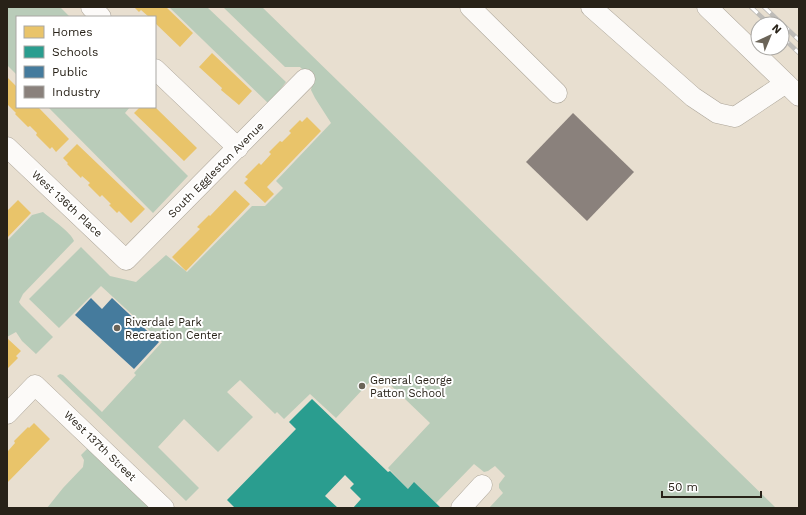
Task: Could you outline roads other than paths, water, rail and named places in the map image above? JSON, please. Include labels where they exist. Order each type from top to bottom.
[{"type":"street","points":[[91,7],[100,16]]},
{"type":"street","points":[[470,7],[557,93]]},
{"type":"street","points":[[591,7],[693,97],[717,113],[735,117],[793,89],[707,7]]},
{"type":"street","points":[[156,70],[238,148]]},
{"type":"street","name":"South Eggleston Avenue","points":[[126,260],[306,79]]},
{"type":"street","name":"West 136th Place","points":[[10,156],[126,260]]},
{"type":"street","name":"West 137th Street","points":[[7,414],[35,385],[164,508]]},
{"type":"street","points":[[461,508],[482,485]]},
{"type":"railway","points":[[751,7],[761,16]]},
{"type":"railway","points":[[764,7],[774,16]]},
{"type":"railway","points":[[790,32],[799,40]]},
{"type":"railway","points":[[790,45],[799,53]]},
{"type":"place","name":"Riverdale Park Recreation Center","points":[[117,328]]},
{"type":"place","name":"General George Patton School","points":[[362,386]]}]
